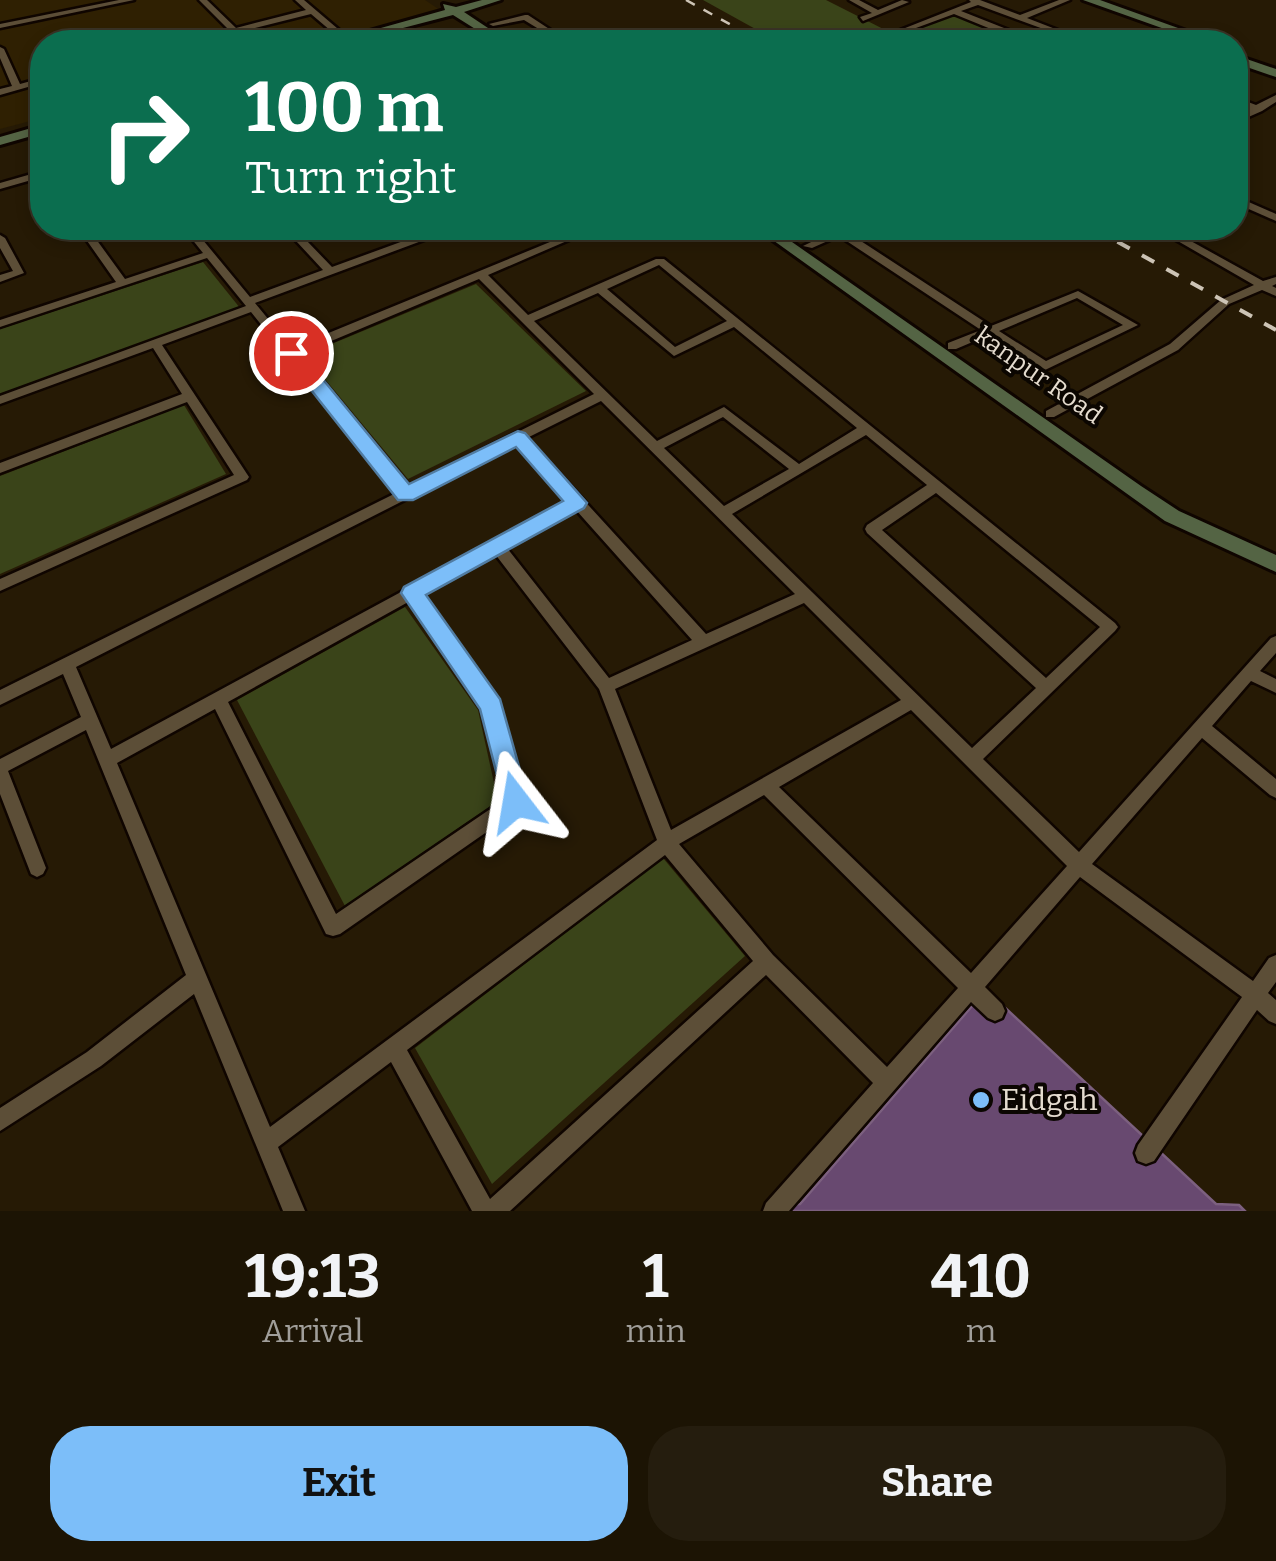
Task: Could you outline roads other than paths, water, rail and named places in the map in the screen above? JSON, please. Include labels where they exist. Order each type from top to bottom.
[{"type":"street","points":[[0,26],[92,4],[130,0]]},
{"type":"street","points":[[203,0],[232,30]]},
{"type":"street","points":[[298,0],[333,30]]},
{"type":"street","points":[[439,0],[501,30]]},
{"type":"street","points":[[404,30],[495,0]]},
{"type":"street","points":[[463,9],[513,0]]},
{"type":"street","points":[[853,0],[878,13]]},
{"type":"street","points":[[1020,18],[1067,0],[1153,30]]},
{"type":"street","points":[[863,19],[902,1],[939,16]]},
{"type":"street","points":[[905,30],[976,1],[1051,30]]},
{"type":"street","points":[[1097,1],[1178,30]]},
{"type":"street","points":[[463,9],[488,30]]},
{"type":"street","points":[[241,30],[312,11]]},
{"type":"street","points":[[954,11],[1001,30]]},
{"type":"street","points":[[493,24],[525,17],[546,30]]},
{"type":"street","points":[[1030,30],[1040,26]]},
{"type":"street","points":[[910,28],[914,30]]},
{"type":"street","points":[[0,49],[17,88]]},
{"type":"street","points":[[1248,55],[1276,65]]},
{"type":"street","points":[[1248,64],[1276,74]]},
{"type":"street","points":[[0,92],[30,84]]},
{"type":"street","points":[[1248,114],[1276,98]]},
{"type":"street","points":[[1248,104],[1276,113]]},
{"type":"street","points":[[0,137],[30,129]]},
{"type":"street","points":[[0,186],[30,177]]},
{"type":"street","points":[[1248,205],[1276,218]]},
{"type":"street","points":[[1248,209],[1252,207]]},
{"type":"street","points":[[0,238],[19,273],[0,279]]},
{"type":"street","points":[[92,240],[122,283]]},
{"type":"street","points":[[198,240],[406,495]]},
{"type":"street","points":[[300,240],[331,272]]},
{"type":"street","points":[[0,400],[415,240]]},
{"type":"street","points":[[291,353],[563,240]]},
{"type":"street","points":[[781,240],[924,333],[1160,508],[1276,564]]},
{"type":"street","name":"kanpur Road","points":[[799,240],[924,333],[952,346],[1165,494],[1276,548]]},
{"type":"street","points":[[808,246],[822,240]]},
{"type":"street","points":[[852,240],[993,330],[1045,366],[1132,325],[1078,294],[993,330],[952,346]]},
{"type":"street","points":[[1181,240],[1272,287]]},
{"type":"street","points":[[0,324],[210,254]]},
{"type":"street","points":[[526,320],[660,261],[1110,628],[972,760]]},
{"type":"street","points":[[480,274],[1081,866],[1256,994],[1276,1014]]},
{"type":"street","points":[[1050,414],[1174,348],[1226,302],[1272,287]]},
{"type":"street","points":[[599,288],[674,352],[735,322]]},
{"type":"street","points":[[0,585],[242,477],[155,343]]},
{"type":"street","points":[[0,698],[602,395]]},
{"type":"street","points":[[0,468],[190,396]]},
{"type":"street","points":[[655,447],[724,411],[798,470]]},
{"type":"street","points":[[722,513],[866,430]]},
{"type":"street","points":[[518,437],[703,642]]},
{"type":"street","points":[[936,486],[872,529],[1047,688]]},
{"type":"street","points":[[107,760],[577,503]]},
{"type":"street","points":[[497,546],[606,686],[667,844],[766,962],[888,1083]]},
{"type":"street","points":[[218,700],[333,927],[516,802],[491,706],[412,593]]},
{"type":"street","points":[[606,686],[806,596]]},
{"type":"street","points":[[774,1211],[1276,642]]},
{"type":"street","points":[[68,664],[294,1211]]},
{"type":"street","points":[[1250,673],[1276,686]]},
{"type":"street","points":[[266,1142],[667,844],[914,702]]},
{"type":"street","points":[[38,868],[0,769],[91,720]]},
{"type":"street","points":[[1203,729],[1276,790]]},
{"type":"street","points":[[766,785],[1015,1030]]},
{"type":"street","points":[[493,1211],[766,962]]},
{"type":"street","points":[[1145,1153],[1276,965]]},
{"type":"street","points":[[0,1120],[94,1059],[198,978]]},
{"type":"street","points":[[394,1047],[484,1211]]},
{"type":"railway","points":[[686,0],[740,30]]},
{"type":"railway","points":[[1115,240],[1276,330]]},
{"type":"place","name":"Eidgah","points":[[981,1100]]}]
